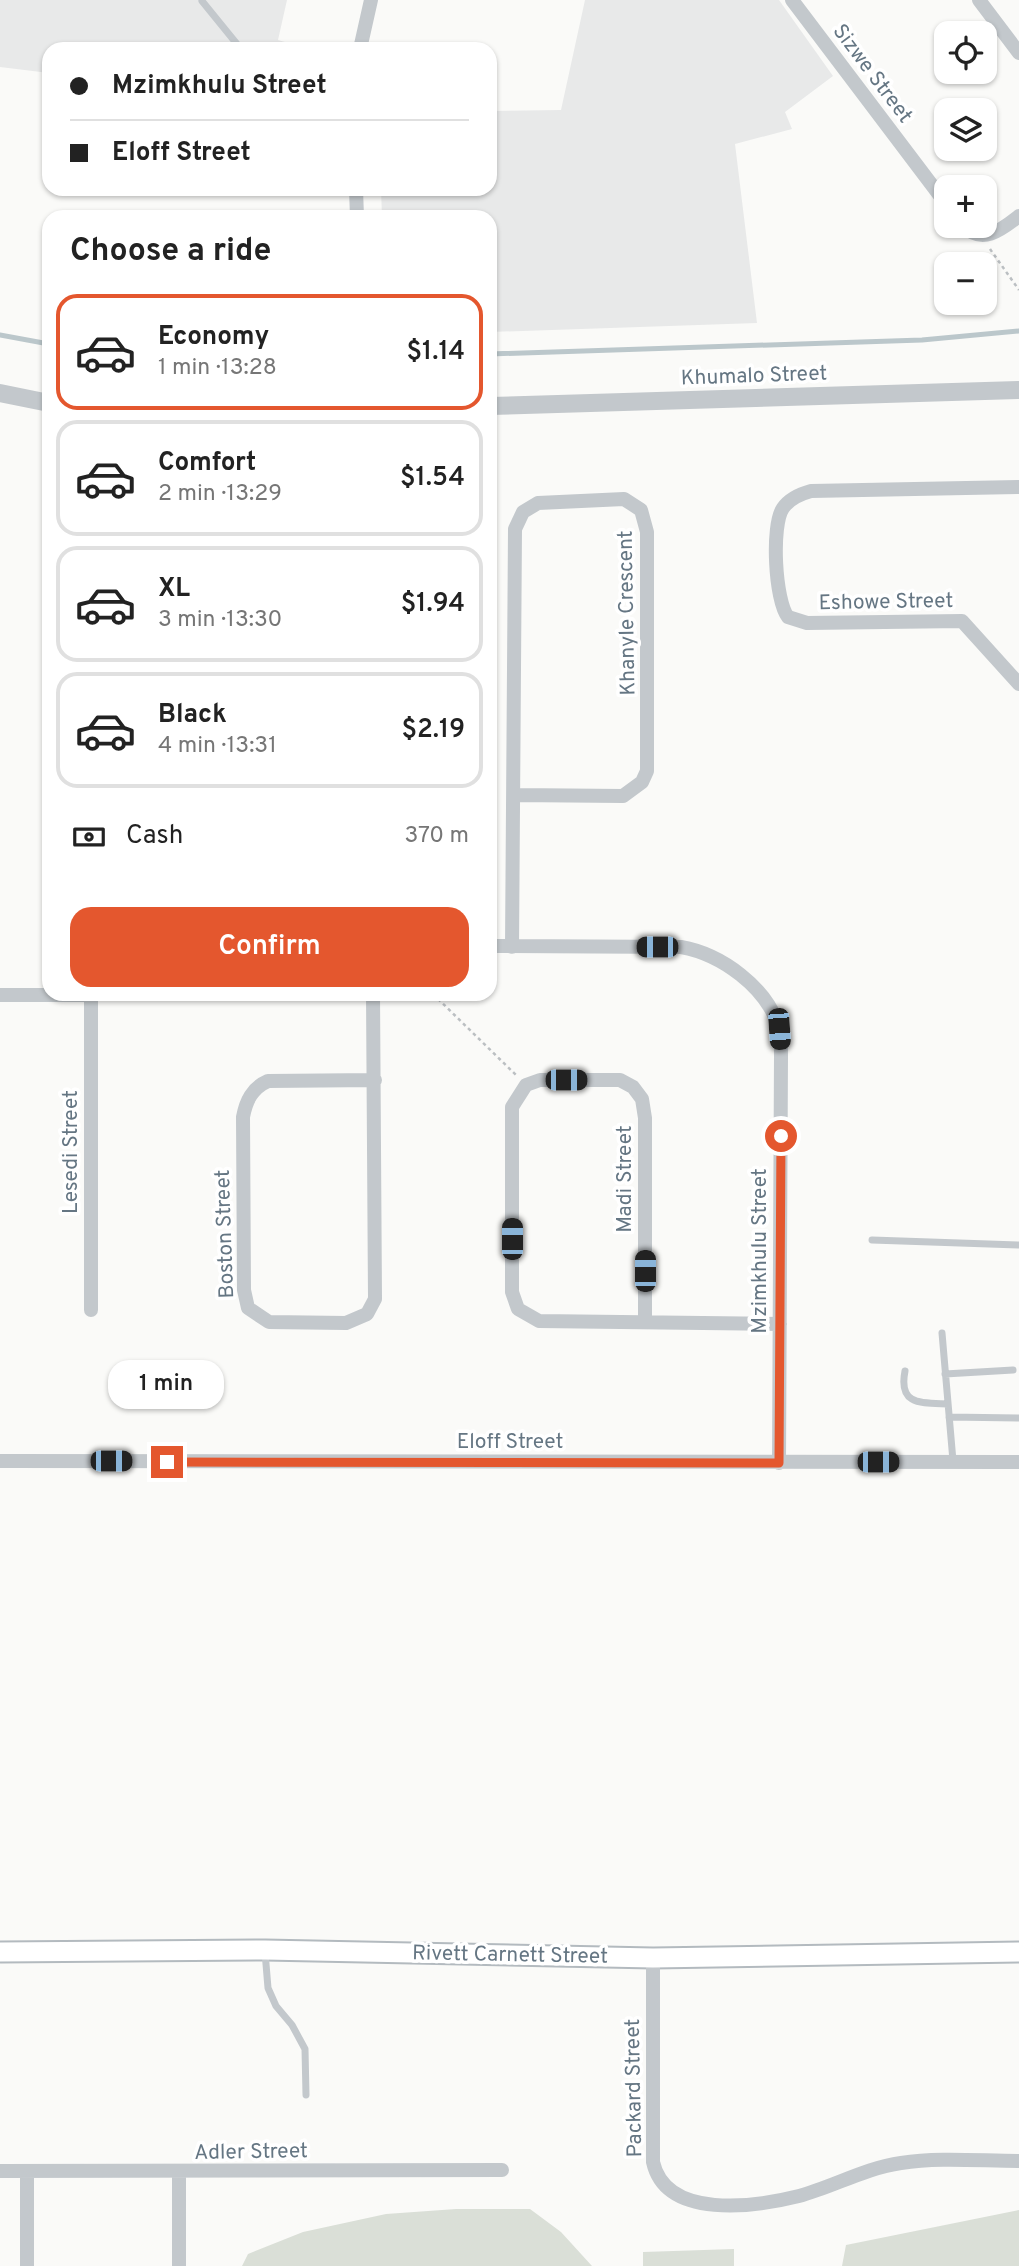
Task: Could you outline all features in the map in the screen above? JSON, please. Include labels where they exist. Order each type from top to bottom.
[{"type":"main road","name":"Rivett Carnett Street","points":[[0,1952],[265,1951],[653,1958],[1019,1952]]},
{"type":"street","points":[[362,42],[371,0]]},
{"type":"street","name":"Sizwe Street","points":[[792,0],[934,188]]},
{"type":"street","points":[[979,0],[1019,53]]},
{"type":"street","points":[[997,229],[1019,216]]},
{"type":"street","name":"Khumalo Street","points":[[497,406],[1019,390]]},
{"type":"street","points":[[0,393],[42,402]]},
{"type":"street","name":"Eshowe Street","points":[[1019,487],[811,491],[799,495],[783,507],[778,523],[778,598],[788,617],[807,623],[962,621],[1019,684]]},
{"type":"street","name":"Khanyle Crescent","points":[[512,947],[515,795],[514,540],[518,521],[523,512],[538,503],[624,499],[641,510],[647,532],[647,771],[642,782],[623,796],[515,795]]},
{"type":"street","name":"Mzimkhulu Street","points":[[497,946],[696,949],[712,954],[729,967],[754,989],[768,1006],[779,1029],[781,1055],[779,1463]]},
{"type":"street","points":[[0,995],[42,995]]},
{"type":"street","name":"Lesedi Street","points":[[91,1001],[91,1310]]},
{"type":"street","name":"Boston Street","points":[[373,1001],[375,1080],[376,1290],[372,1307],[358,1320],[346,1323],[262,1320],[248,1308],[244,1290],[243,1117],[247,1100],[261,1084],[268,1081],[375,1080]]},
{"type":"street","name":"Madi Street","points":[[526,1085],[540,1080],[620,1080],[633,1087],[642,1100],[645,1118],[645,1322]]},
{"type":"street","points":[[526,1085],[512,1107],[512,1292],[518,1308],[539,1321],[780,1324]]},
{"type":"street","name":"Eloff Street","points":[[0,1461],[1019,1462]]},
{"type":"street","name":"Packard Street","points":[[653,1958],[653,2162],[656,2175],[678,2195],[706,2205],[748,2203],[798,2196],[901,2163],[1019,2161]]},
{"type":"street","name":"Adler Street","points":[[0,2171],[179,2173],[502,2170]]},
{"type":"street","points":[[27,2171],[27,2266]]},
{"type":"street","points":[[179,2173],[179,2266]]},
{"type":"lane","points":[[202,1],[235,42]]},
{"type":"lane","points":[[872,1240],[1019,1245]]},
{"type":"lane","points":[[942,1333],[953,1462]]},
{"type":"lane","points":[[946,1374],[1013,1370]]},
{"type":"lane","points":[[905,1371],[902,1383],[905,1393],[912,1400],[948,1404]]},
{"type":"lane","points":[[949,1417],[1019,1418]]},
{"type":"lane","points":[[265,1951],[268,1988],[276,2006],[292,2025],[305,2049],[306,2095]]},
{"type":"path","points":[[987,238],[991,253],[1019,290]]},
{"type":"path","points":[[440,1001],[526,1085]]},
{"type":"shaded area","points":[[0,0],[287,0],[278,40],[285,42],[42,42],[42,72],[0,67]]},
{"type":"shaded area","points":[[585,0],[779,0],[833,76],[785,112],[792,129],[735,144],[757,323],[497,332],[497,210],[382,210],[381,196],[497,196],[497,111],[561,110]]},
{"type":"shaded area","points":[[456,2209],[530,2209],[561,2232],[592,2266],[242,2266],[248,2254],[303,2232],[386,2214]]},
{"type":"shaded area","points":[[1019,2210],[1019,2266],[842,2266],[846,2245]]},
{"type":"shaded area","points":[[734,2249],[734,2266],[643,2266],[643,2252]]},
{"type":"waterway","points":[[497,354],[922,340],[1019,331]]},
{"type":"waterway","points":[[0,335],[42,343]]},
{"type":"route","points":[[167,1462],[779,1463],[781,1136]]}]
